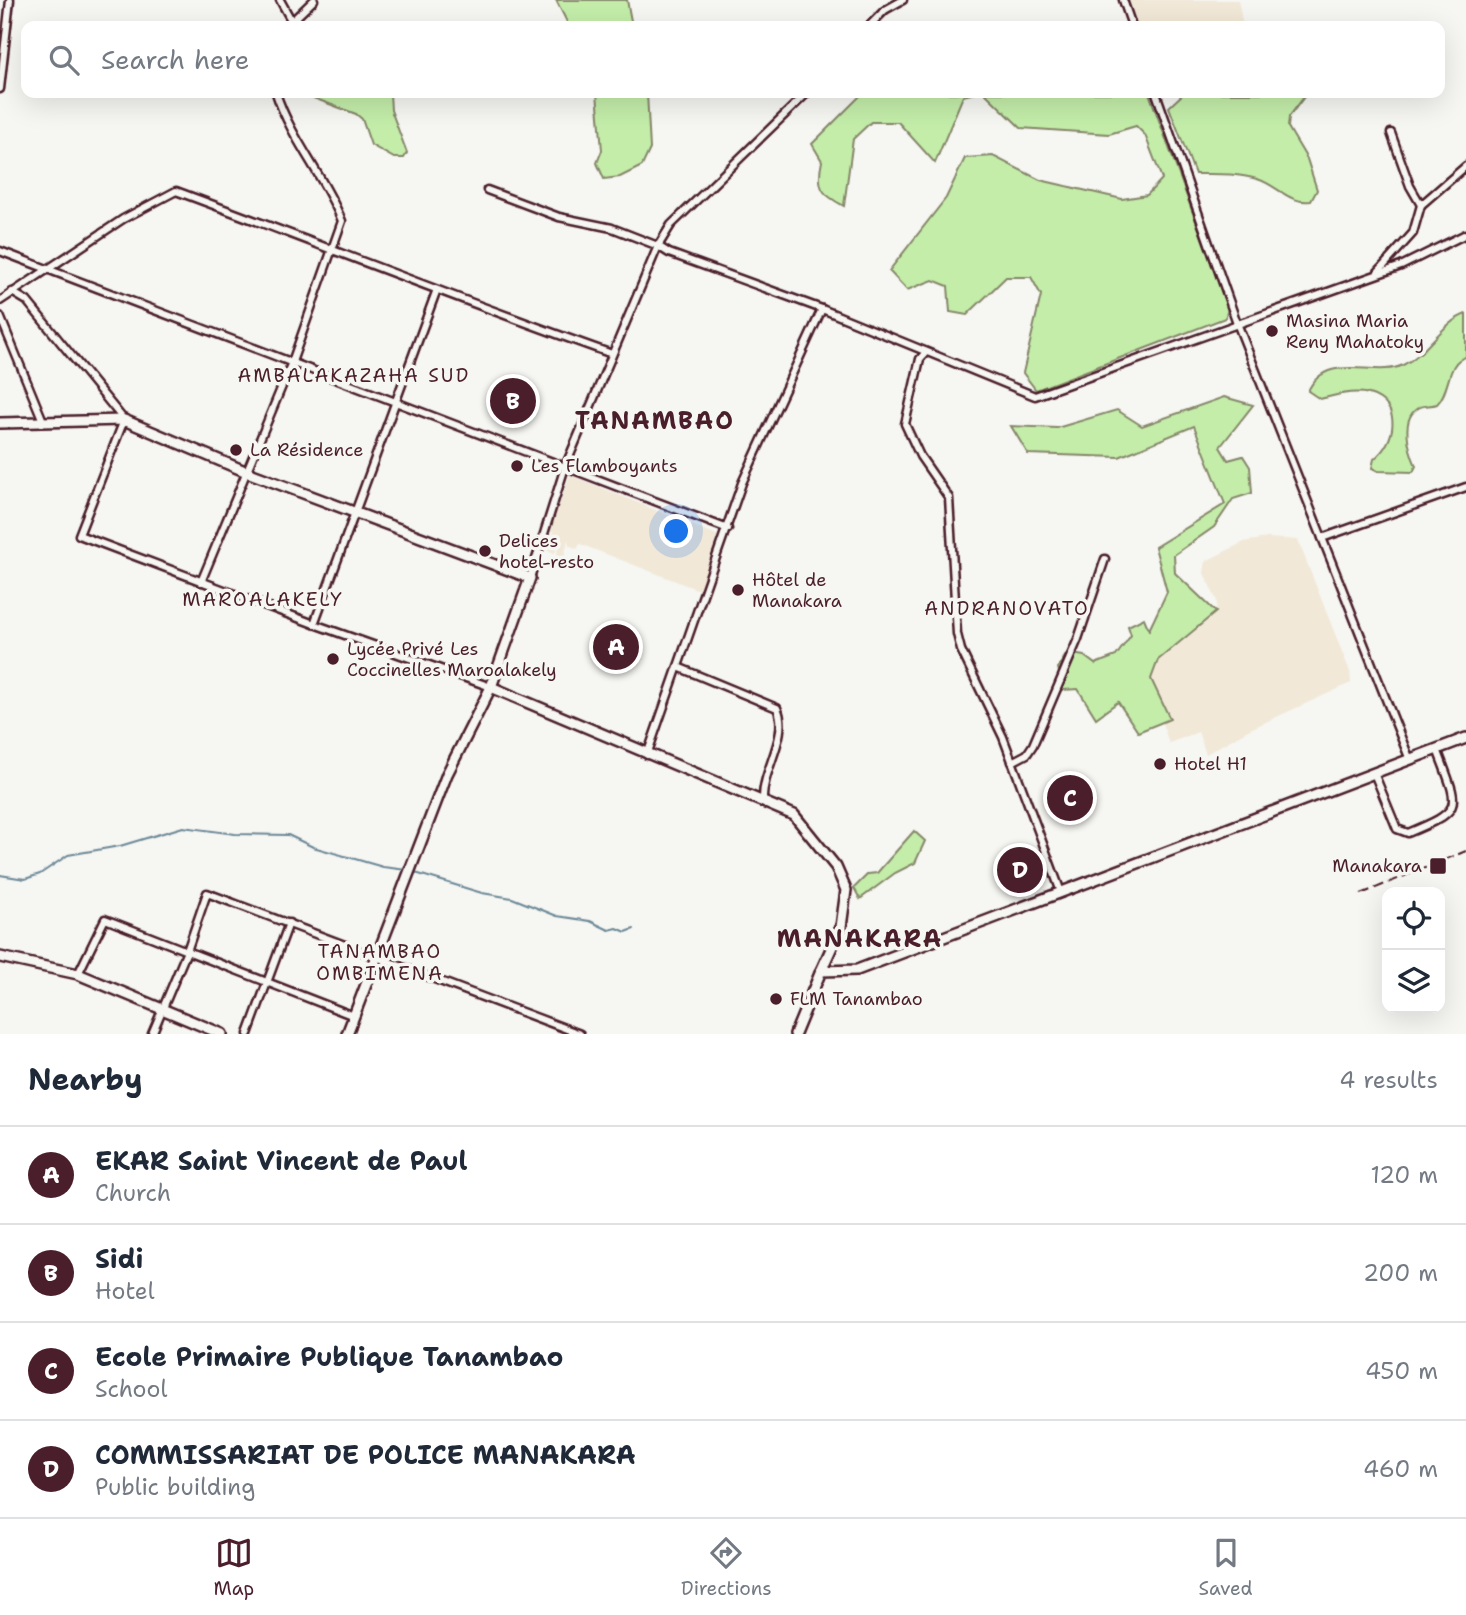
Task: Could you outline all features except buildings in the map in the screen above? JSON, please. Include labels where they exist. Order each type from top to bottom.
[{"type":"street","points":[[0,89],[10,0]]},
{"type":"street","points":[[280,0],[288,21]]},
{"type":"street","points":[[291,21],[314,0]]},
{"type":"street","points":[[874,21],[884,10],[903,0]]},
{"type":"street","points":[[1123,0],[1130,21]]},
{"type":"street","points":[[201,582],[292,362],[342,221],[331,192],[282,113],[277,98]]},
{"type":"street","points":[[347,1034],[447,774],[491,687],[530,578],[565,467],[658,246],[671,225],[802,98]]},
{"type":"street","points":[[1158,98],[1237,323],[1410,760]]},
{"type":"street","points":[[1391,133],[1410,186],[1422,205]]},
{"type":"street","points":[[1377,273],[1413,233],[1422,205],[1466,166]]},
{"type":"street","points":[[487,190],[514,197],[559,217],[612,228],[669,253],[822,309],[1035,396],[1401,266],[1466,234]]},
{"type":"street","points":[[0,301],[123,219],[176,191],[332,248],[436,292],[612,354]]},
{"type":"street","points":[[0,251],[395,399],[728,529]]},
{"type":"street","points":[[12,292],[36,312],[124,420]]},
{"type":"street","points":[[314,624],[436,292]]},
{"type":"street","points":[[647,755],[742,484],[822,309]]},
{"type":"street","points":[[0,316],[43,421]]},
{"type":"street","points":[[926,352],[920,359],[905,424],[920,456],[949,498],[957,634],[961,650],[1012,762],[1061,892]]},
{"type":"street","points":[[124,420],[79,535],[314,624],[491,687],[647,755],[763,799],[794,815],[814,836],[836,867],[846,890],[841,927],[796,1034]]},
{"type":"street","points":[[0,423],[124,420],[247,472],[530,578]]},
{"type":"street","points":[[1322,538],[1466,487]]},
{"type":"street","points":[[1012,762],[1027,754],[1038,732],[1078,639],[1105,559]]},
{"type":"street","points":[[678,667],[777,708],[782,726],[762,782],[763,799]]},
{"type":"street","points":[[821,971],[856,970],[1466,738]]},
{"type":"street","points":[[1374,773],[1397,829],[1408,833],[1447,818],[1455,811],[1456,800],[1437,749]]},
{"type":"street","points":[[152,1034],[159,1010],[187,951],[208,893],[580,1034]]},
{"type":"street","points":[[78,974],[105,919],[354,1016]]},
{"type":"street","points":[[248,1034],[289,923]]},
{"type":"street","points":[[0,957],[78,974],[222,1034]]},
{"type":"shaded area","points":[[1126,0],[1238,0],[1242,21],[1134,21]]},
{"type":"shaded area","points":[[570,475],[719,536],[699,590],[580,544],[577,549],[569,545],[568,539],[564,557],[557,554],[560,536],[555,553],[542,548],[547,536],[552,537],[554,532],[550,530]]},
{"type":"shaded area","points":[[1267,538],[1298,540],[1350,672],[1351,683],[1248,730],[1206,754],[1198,732],[1169,743],[1162,723],[1170,719],[1151,679],[1158,660],[1216,612],[1217,601],[1204,573],[1206,561],[1244,542]]},
{"type":"green space","points":[[556,0],[627,0],[631,21],[566,21]]},
{"type":"green space","points":[[313,98],[390,98],[391,110],[407,153],[404,158],[394,158],[371,145],[362,119],[356,114]]},
{"type":"green space","points":[[597,98],[647,98],[650,149],[642,166],[620,177],[604,179],[597,163],[602,150]]},
{"type":"green space","points":[[858,98],[962,98],[935,163],[898,122],[871,122],[853,139],[844,206],[830,198],[822,189],[822,161],[812,144]]},
{"type":"green space","points":[[990,98],[1151,98],[1228,309],[1225,318],[1036,390],[1023,373],[1041,295],[1031,277],[1006,277],[967,315],[950,312],[948,286],[933,280],[907,290],[889,271],[946,198],[965,158],[993,156],[1040,180],[1122,199],[1147,195],[1162,179],[1145,135],[1136,126],[1109,134],[1021,128]]},
{"type":"green space","points":[[1179,98],[1303,98],[1289,117],[1288,127],[1307,159],[1317,190],[1311,201],[1296,200],[1264,182],[1249,177],[1195,174],[1169,107]]},
{"type":"green space","points":[[1466,314],[1466,357],[1455,364],[1445,392],[1437,404],[1420,407],[1410,418],[1409,443],[1416,466],[1413,472],[1378,471],[1372,468],[1374,459],[1391,434],[1391,414],[1387,406],[1369,394],[1350,393],[1320,399],[1308,391],[1316,379],[1339,368],[1379,369],[1403,365],[1420,353],[1449,324]]},
{"type":"green space","points":[[1224,397],[1253,405],[1220,447],[1228,460],[1243,456],[1250,467],[1252,493],[1233,499],[1214,527],[1174,555],[1175,573],[1216,612],[1158,660],[1151,679],[1170,719],[1138,732],[1118,702],[1096,718],[1078,689],[1063,690],[1058,668],[1067,653],[1084,656],[1095,664],[1116,656],[1131,635],[1128,626],[1144,618],[1149,630],[1167,592],[1155,547],[1225,504],[1194,426],[1119,457],[1028,454],[1011,426],[1057,428],[1117,410],[1142,426]]},
{"type":"green space","points":[[914,831],[925,841],[915,863],[895,873],[860,899],[854,888],[868,874],[877,873]]},
{"type":"waterway","points":[[0,875],[25,879],[40,874],[68,855],[120,846],[183,827],[235,834],[288,835],[313,847],[383,867],[407,870]]},
{"type":"waterway","points":[[412,872],[482,893],[512,898],[557,916],[590,921],[609,930],[617,928],[626,932],[634,929]]},
{"type":"railway","points":[[1361,894],[1466,851]]},
{"type":"place","name":"Masina Maria Reny Mahatoky","points":[[1272,331]]},
{"type":"place","name":"Sidi","points":[[513,401]]},
{"type":"place","name":"La Résidence","points":[[236,450]]},
{"type":"place","name":"Les Flamboyants","points":[[517,466]]},
{"type":"place","name":"Delices hotel-resto","points":[[485,551]]},
{"type":"place","name":"Hôtel de Manakara","points":[[738,590]]},
{"type":"place","name":"EKAR Saint Vincent de Paul","points":[[616,647]]},
{"type":"place","name":"Lycée Privé Les Coccinelles Maroalakely","points":[[333,659]]},
{"type":"place","name":"Hotel H1","points":[[1160,764]]},
{"type":"place","name":"Ecole Primaire Publique Tanambao","points":[[1070,798]]},
{"type":"place","name":"Manakara","points":[[1438,866]]},
{"type":"place","name":"COMMISSARIAT DE POLICE MANAKARA","points":[[1020,870]]},
{"type":"place","name":"FLM Tanambao","points":[[776,999]]},
{"type":"district","name":"AMBALAKAZAHA SUD","points":[[354,375]]},
{"type":"district","name":"TANAMBAO","points":[[655,421]]},
{"type":"district","name":"MAROALAKELY","points":[[263,599]]},
{"type":"district","name":"ANDRANOVATO","points":[[1007,608]]},
{"type":"district","name":"MANAKARA","points":[[860,939]]},
{"type":"district","name":"TANAMBAO OMBIMENA","points":[[380,962]]}]
